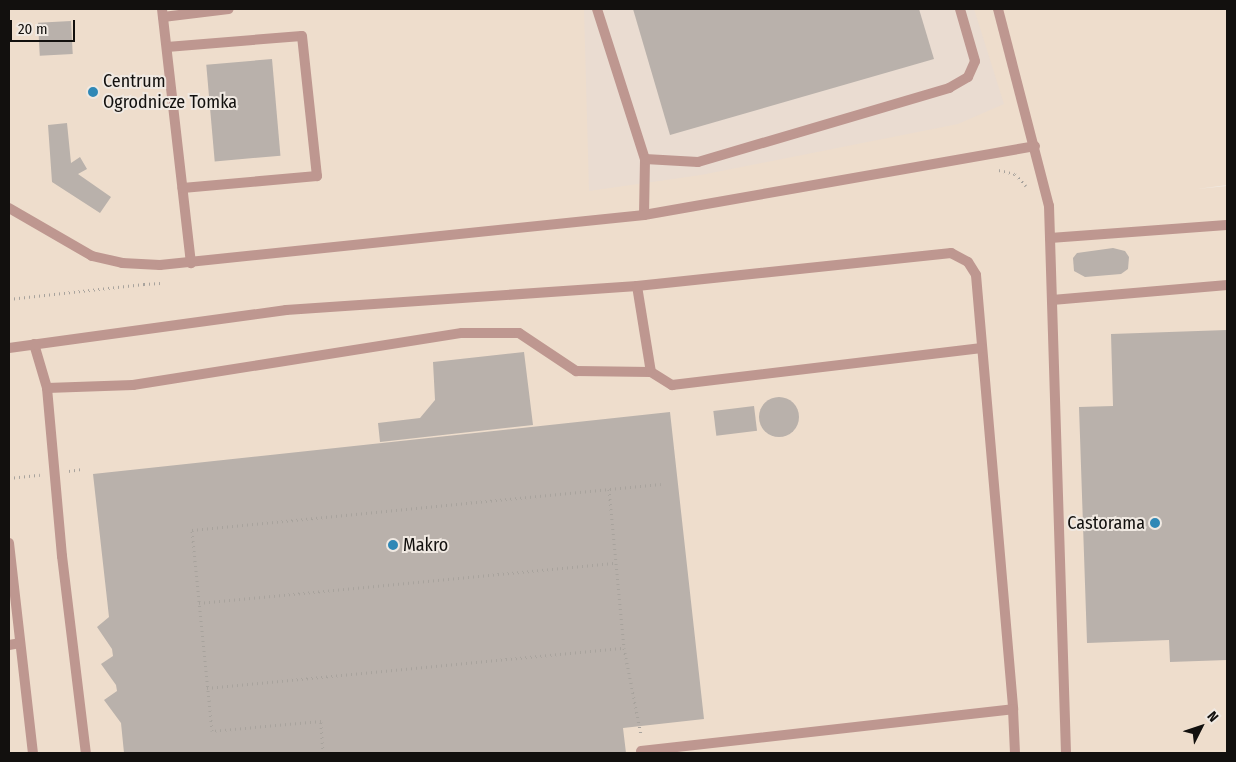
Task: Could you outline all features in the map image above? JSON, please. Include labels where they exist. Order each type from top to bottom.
[{"type":"lane","points":[[191,263],[163,13],[229,9]]},
{"type":"lane","points":[[597,9],[645,159],[644,215]]},
{"type":"lane","points":[[645,159],[698,162],[949,88],[968,77],[975,61],[960,9]]},
{"type":"lane","points":[[998,9],[1049,206],[1066,753]]},
{"type":"lane","points":[[167,48],[302,36],[317,176],[182,188]]},
{"type":"lane","points":[[9,208],[92,256],[122,263],[160,265],[644,215],[718,204],[847,178],[1035,146]]},
{"type":"lane","points":[[1050,238],[1227,225]]},
{"type":"lane","points":[[9,348],[286,310],[637,286],[951,253],[968,262],[976,275],[1013,709],[1015,753]]},
{"type":"lane","points":[[1052,300],[1227,285]]},
{"type":"lane","points":[[637,286],[651,372]]},
{"type":"lane","points":[[47,388],[133,385],[462,333],[519,333],[576,371],[651,372],[672,385],[982,348]]},
{"type":"lane","points":[[34,344],[47,388],[62,556],[86,753]]},
{"type":"lane","points":[[9,543],[13,618],[20,644],[33,753]]},
{"type":"lane","points":[[9,645],[20,644]]},
{"type":"lane","points":[[641,751],[1013,709]]},
{"type":"path","points":[[994,169],[1014,174],[1028,188]]},
{"type":"path","points":[[144,284],[160,265]]},
{"type":"path","points":[[9,300],[172,281]]},
{"type":"path","points":[[323,753],[321,721],[212,731],[192,530],[661,484]]},
{"type":"path","points":[[609,490],[624,648],[641,726],[641,751]]},
{"type":"path","points":[[199,603],[616,563]]},
{"type":"path","points":[[208,688],[624,648]]},
{"type":"shaded area","points":[[9,9],[1227,9],[1227,185],[1197,189],[1227,186],[1227,753],[9,753]]},
{"type":"shaded area","points":[[584,9],[974,9],[1004,104],[958,124],[701,175],[589,191]]},
{"type":"building","points":[[633,9],[919,9],[934,59],[670,135]]},
{"type":"building","points":[[71,21],[73,54],[40,56],[38,23]]},
{"type":"building","points":[[272,59],[280,156],[215,161],[206,65]]},
{"type":"building","points":[[67,123],[71,163],[80,157],[87,169],[78,174],[111,197],[100,213],[52,182],[48,125]]},
{"type":"building","points":[[1113,248],[1125,251],[1129,257],[1128,269],[1121,274],[1085,277],[1074,271],[1073,258],[1077,253]]},
{"type":"building","name":"Castorama","points":[[1227,330],[1227,660],[1170,662],[1169,640],[1087,643],[1079,407],[1113,406],[1111,334]]},
{"type":"building","points":[[524,352],[533,425],[380,442],[378,423],[420,418],[435,400],[433,362]]},
{"type":"building","points":[[779,397],[793,403],[799,417],[793,431],[779,437],[765,431],[759,417],[765,403]]},
{"type":"building","points":[[754,406],[757,431],[716,436],[713,411]]},
{"type":"building","name":"Makro","points":[[670,412],[704,719],[623,728],[626,753],[124,753],[121,723],[104,700],[117,691],[116,685],[101,664],[113,656],[112,649],[97,627],[109,617],[93,474]]},
{"type":"place","name":"Centrum Ogrodnicze Tomka","points":[[93,92]]},
{"type":"place","name":"Castorama","points":[[1155,523]]},
{"type":"place","name":"Makro","points":[[393,545]]}]
